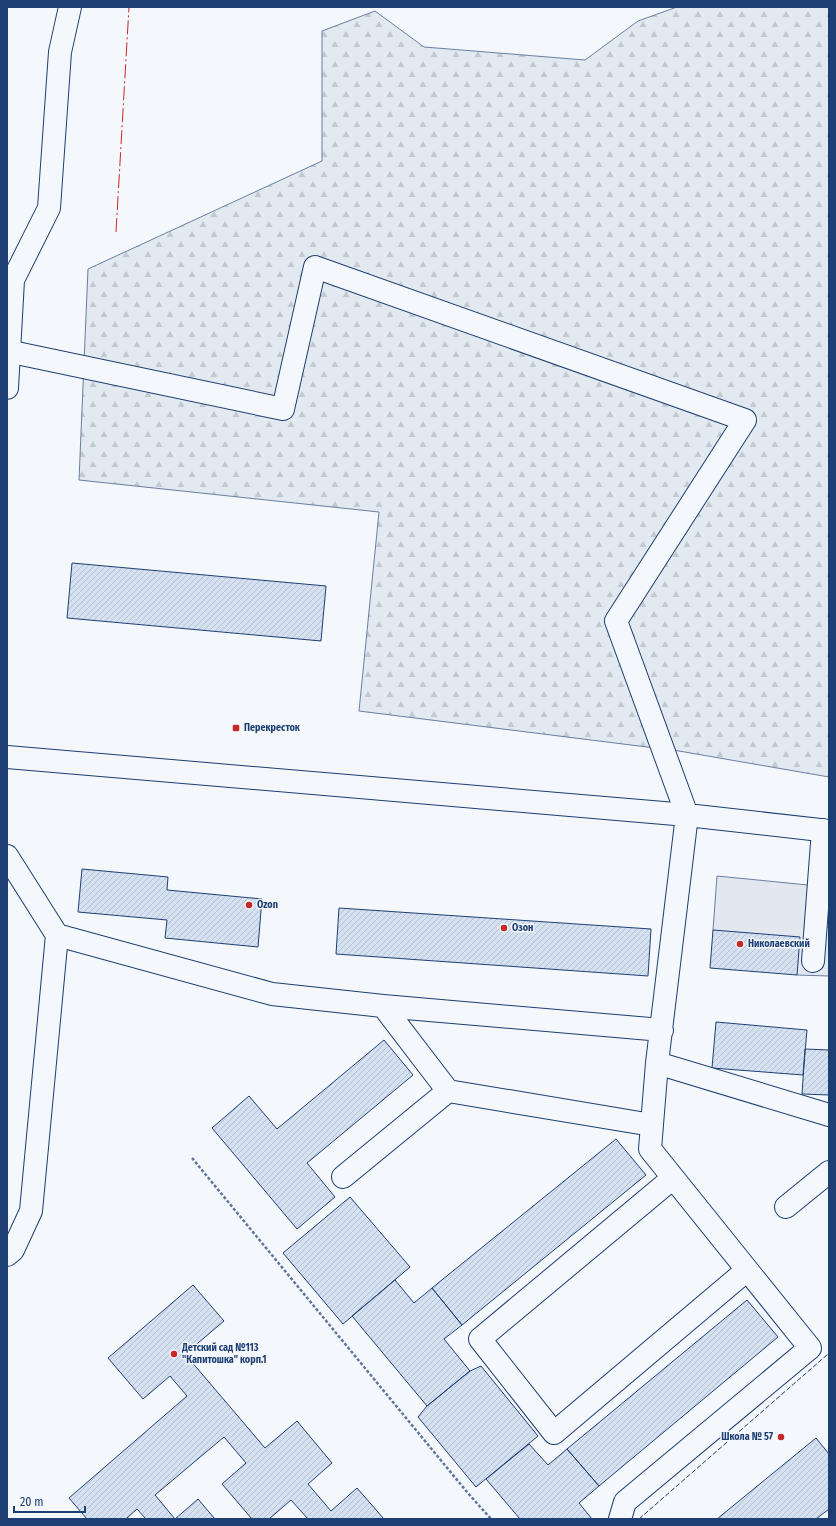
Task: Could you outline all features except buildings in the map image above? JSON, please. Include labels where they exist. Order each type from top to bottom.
[{"type":"street","points":[[7,388],[13,280],[49,208],[60,52],[70,7]]},
{"type":"street","points":[[8,351],[283,410],[315,267],[744,420],[616,621],[687,814],[657,1063],[650,1149],[810,1348],[625,1502],[620,1519]]},
{"type":"street","points":[[7,757],[687,814],[826,831],[813,961]]},
{"type":"street","points":[[7,856],[57,935],[30,1211],[13,1250],[7,1255]]},
{"type":"street","points":[[57,935],[272,994],[383,1006],[662,1030]]},
{"type":"street","points":[[383,1006],[448,1091],[652,1125]]},
{"type":"street","points":[[657,1063],[829,1115]]},
{"type":"street","points":[[343,1177],[448,1091]]},
{"type":"street","points":[[786,1207],[829,1172]]},
{"type":"street","points":[[673,1178],[480,1339],[554,1433],[747,1270]]},
{"type":"path","points":[[192,1158],[462,1486],[491,1519]]},
{"type":"green space","points":[[677,7],[829,7],[829,777],[679,751],[359,711],[379,512],[79,480],[88,269],[322,161],[322,31],[375,11],[424,47],[585,60],[638,21]]},
{"type":"shaded area","points":[[717,876],[828,887],[826,927],[829,928],[829,976],[797,975],[713,930]]},
{"type":"fence","points":[[639,1519],[828,1354],[829,1355]]},
{"type":"power","points":[[116,232],[129,7]]},
{"type":"place","name":"Перекресток","points":[[236,728]]},
{"type":"place","name":"Ozon","points":[[249,905]]},
{"type":"place","name":"Озон","points":[[504,928]]},
{"type":"place","name":"Николаевский","points":[[740,944]]},
{"type":"place","name":"Детский сад №113 \"Капитошка\" корп.1","points":[[174,1354]]},
{"type":"place","name":"Школа № 57","points":[[781,1437]]}]
